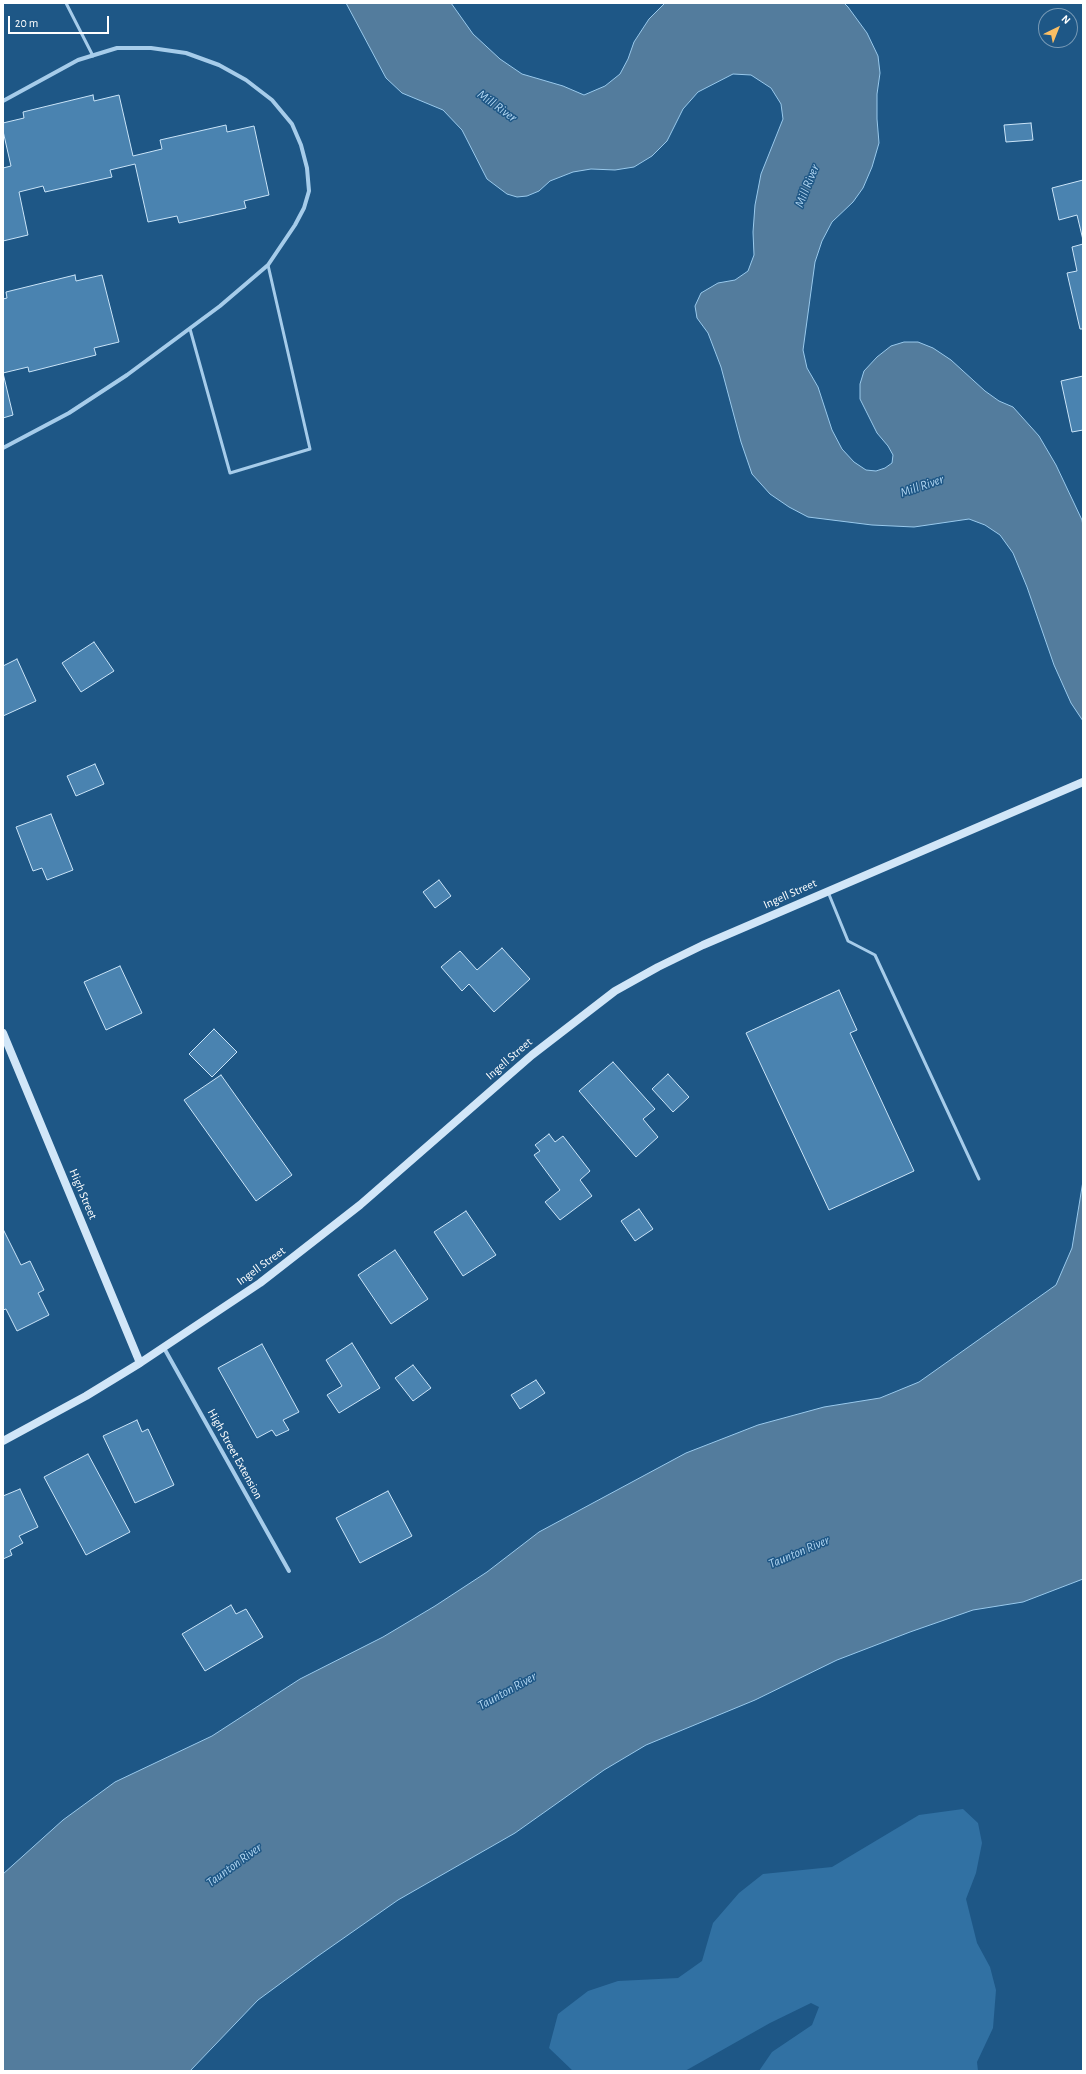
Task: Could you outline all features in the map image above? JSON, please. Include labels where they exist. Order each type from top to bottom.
[{"type":"street","points":[[3,102],[78,60],[117,48],[151,48],[186,53],[219,65],[246,80],[272,100],[292,124],[301,145],[307,168],[309,191],[304,208],[296,225],[268,265],[220,306],[127,375],[69,413],[3,448]]},
{"type":"street","name":"Ingell Street","points":[[3,1441],[86,1396],[140,1364],[254,1287],[318,1239],[401,1170],[532,1055],[615,991],[658,966],[697,948],[827,891],[1080,784]]},
{"type":"street","name":"High Street","points":[[3,1034],[140,1364]]},
{"type":"street","name":"High Street Extension","points":[[164,1348],[289,1571]]},
{"type":"lane","points":[[66,3],[92,56]]},
{"type":"lane","points":[[190,329],[230,473],[310,449],[268,265]]},
{"type":"lane","points":[[827,891],[848,941],[875,955],[979,1179]]},
{"type":"shaded area","points":[[963,1809],[978,1823],[982,1843],[976,1873],[966,1899],[977,1943],[990,1967],[996,1990],[993,2028],[977,2062],[978,2071],[759,2071],[772,2052],[812,2025],[819,2007],[811,2003],[770,2023],[685,2071],[573,2071],[549,2048],[558,2014],[588,1991],[618,1981],[678,1978],[702,1961],[713,1923],[739,1893],[763,1874],[832,1867],[919,1815]]},
{"type":"water","name":"Mill River","points":[[346,3],[451,3],[473,34],[500,59],[522,74],[563,86],[584,95],[605,86],[620,74],[628,59],[634,42],[649,19],[665,3],[844,3],[867,33],[878,56],[880,73],[877,94],[879,143],[872,167],[863,188],[853,202],[832,222],[822,241],[815,262],[803,350],[807,368],[818,387],[832,430],[842,449],[854,462],[866,470],[876,471],[885,468],[892,463],[893,455],[888,446],[877,433],[860,399],[860,384],[864,371],[877,357],[891,346],[904,342],[918,342],[933,348],[951,360],[985,391],[999,401],[1013,407],[1039,436],[1056,465],[1082,520],[1083,526],[1083,721],[1071,703],[1054,665],[1027,587],[1013,553],[1000,535],[985,525],[969,519],[914,527],[872,525],[808,517],[789,507],[770,494],[752,474],[741,442],[721,367],[708,333],[697,318],[695,306],[701,293],[718,283],[735,280],[748,271],[754,255],[753,232],[755,205],[761,174],[783,119],[781,104],[771,88],[751,75],[733,74],[698,92],[683,109],[667,141],[652,156],[634,167],[615,170],[591,169],[573,172],[550,181],[539,191],[527,196],[517,197],[507,194],[487,179],[462,130],[443,110],[402,93],[386,78]]},
{"type":"water","name":"Taunton River","points":[[1083,1181],[1083,1579],[1023,1602],[973,1610],[910,1632],[837,1660],[755,1700],[646,1745],[604,1770],[515,1833],[398,1900],[318,1956],[258,2000],[190,2071],[3,2071],[3,1874],[63,1820],[115,1782],[212,1736],[300,1679],[383,1637],[435,1606],[487,1572],[539,1532],[686,1453],[758,1425],[824,1407],[880,1398],[919,1382],[1056,1285],[1072,1248]]},
{"type":"building","points":[[93,95],[94,101],[119,95],[133,156],[162,149],[160,140],[226,125],[227,132],[254,126],[269,195],[244,201],[246,208],[179,223],[177,216],[148,222],[135,164],[110,170],[112,177],[45,192],[43,186],[19,192],[28,235],[3,241],[3,168],[11,166],[3,131],[3,123],[24,118],[23,112]]},
{"type":"building","points":[[1031,123],[1033,140],[1006,142],[1004,125]]},
{"type":"building","points":[[1083,180],[1083,240],[1077,215],[1059,220],[1052,188]]},
{"type":"building","points":[[1083,244],[1083,329],[1080,329],[1067,273],[1077,271],[1072,247]]},
{"type":"building","points":[[75,275],[76,281],[102,275],[119,342],[94,348],[96,355],[29,372],[28,367],[3,373],[3,299],[7,298],[6,292]]},
{"type":"building","points":[[3,373],[13,415],[3,418]]},
{"type":"building","points":[[1083,376],[1083,430],[1072,432],[1061,381]]},
{"type":"building","points":[[94,642],[114,671],[81,692],[62,663]]},
{"type":"building","points":[[17,659],[36,701],[3,716],[3,666]]},
{"type":"building","points":[[95,764],[104,784],[76,796],[67,776]]},
{"type":"building","points":[[51,814],[73,870],[47,880],[42,868],[33,871],[16,827]]},
{"type":"building","points":[[439,880],[451,896],[435,908],[423,892]]},
{"type":"building","points":[[502,948],[530,979],[494,1012],[469,984],[462,991],[441,967],[460,951],[477,970]]},
{"type":"building","points":[[120,966],[142,1013],[106,1030],[84,982]]},
{"type":"building","points":[[839,990],[857,1030],[850,1033],[914,1171],[829,1210],[746,1033]]},
{"type":"building","points":[[214,1029],[237,1052],[212,1077],[189,1054]]},
{"type":"building","points":[[613,1062],[655,1109],[643,1119],[658,1137],[636,1157],[579,1091]]},
{"type":"building","points":[[668,1074],[689,1097],[673,1112],[652,1089]]},
{"type":"building","points":[[221,1075],[292,1175],[256,1201],[184,1100]]},
{"type":"building","points":[[549,1134],[555,1142],[563,1136],[590,1171],[580,1180],[592,1196],[560,1220],[545,1202],[560,1190],[534,1155],[540,1151],[535,1145]]},
{"type":"building","points":[[639,1209],[653,1229],[635,1241],[621,1221]]},
{"type":"building","points":[[466,1211],[496,1255],[463,1276],[434,1232]]},
{"type":"building","points":[[3,1229],[21,1265],[30,1261],[44,1290],[38,1293],[49,1315],[17,1331],[6,1309],[3,1310]]},
{"type":"building","points":[[395,1250],[428,1299],[391,1324],[358,1275]]},
{"type":"building","points":[[352,1343],[380,1388],[339,1413],[327,1395],[342,1386],[326,1360]]},
{"type":"building","points":[[262,1344],[299,1412],[283,1420],[289,1430],[276,1436],[272,1430],[257,1438],[218,1368]]},
{"type":"building","points":[[413,1365],[431,1388],[413,1401],[395,1378]]},
{"type":"building","points":[[536,1380],[545,1393],[520,1409],[511,1395]]},
{"type":"building","points":[[137,1420],[142,1432],[148,1429],[174,1485],[135,1503],[103,1436]]},
{"type":"building","points":[[88,1454],[130,1532],[86,1555],[44,1477]]},
{"type":"building","points":[[20,1489],[38,1527],[19,1536],[23,1543],[10,1550],[12,1555],[3,1559],[3,1496]]},
{"type":"building","points":[[388,1491],[412,1536],[360,1563],[336,1518]]},
{"type":"building","points":[[231,1605],[236,1614],[246,1609],[263,1637],[205,1671],[182,1634]]}]
